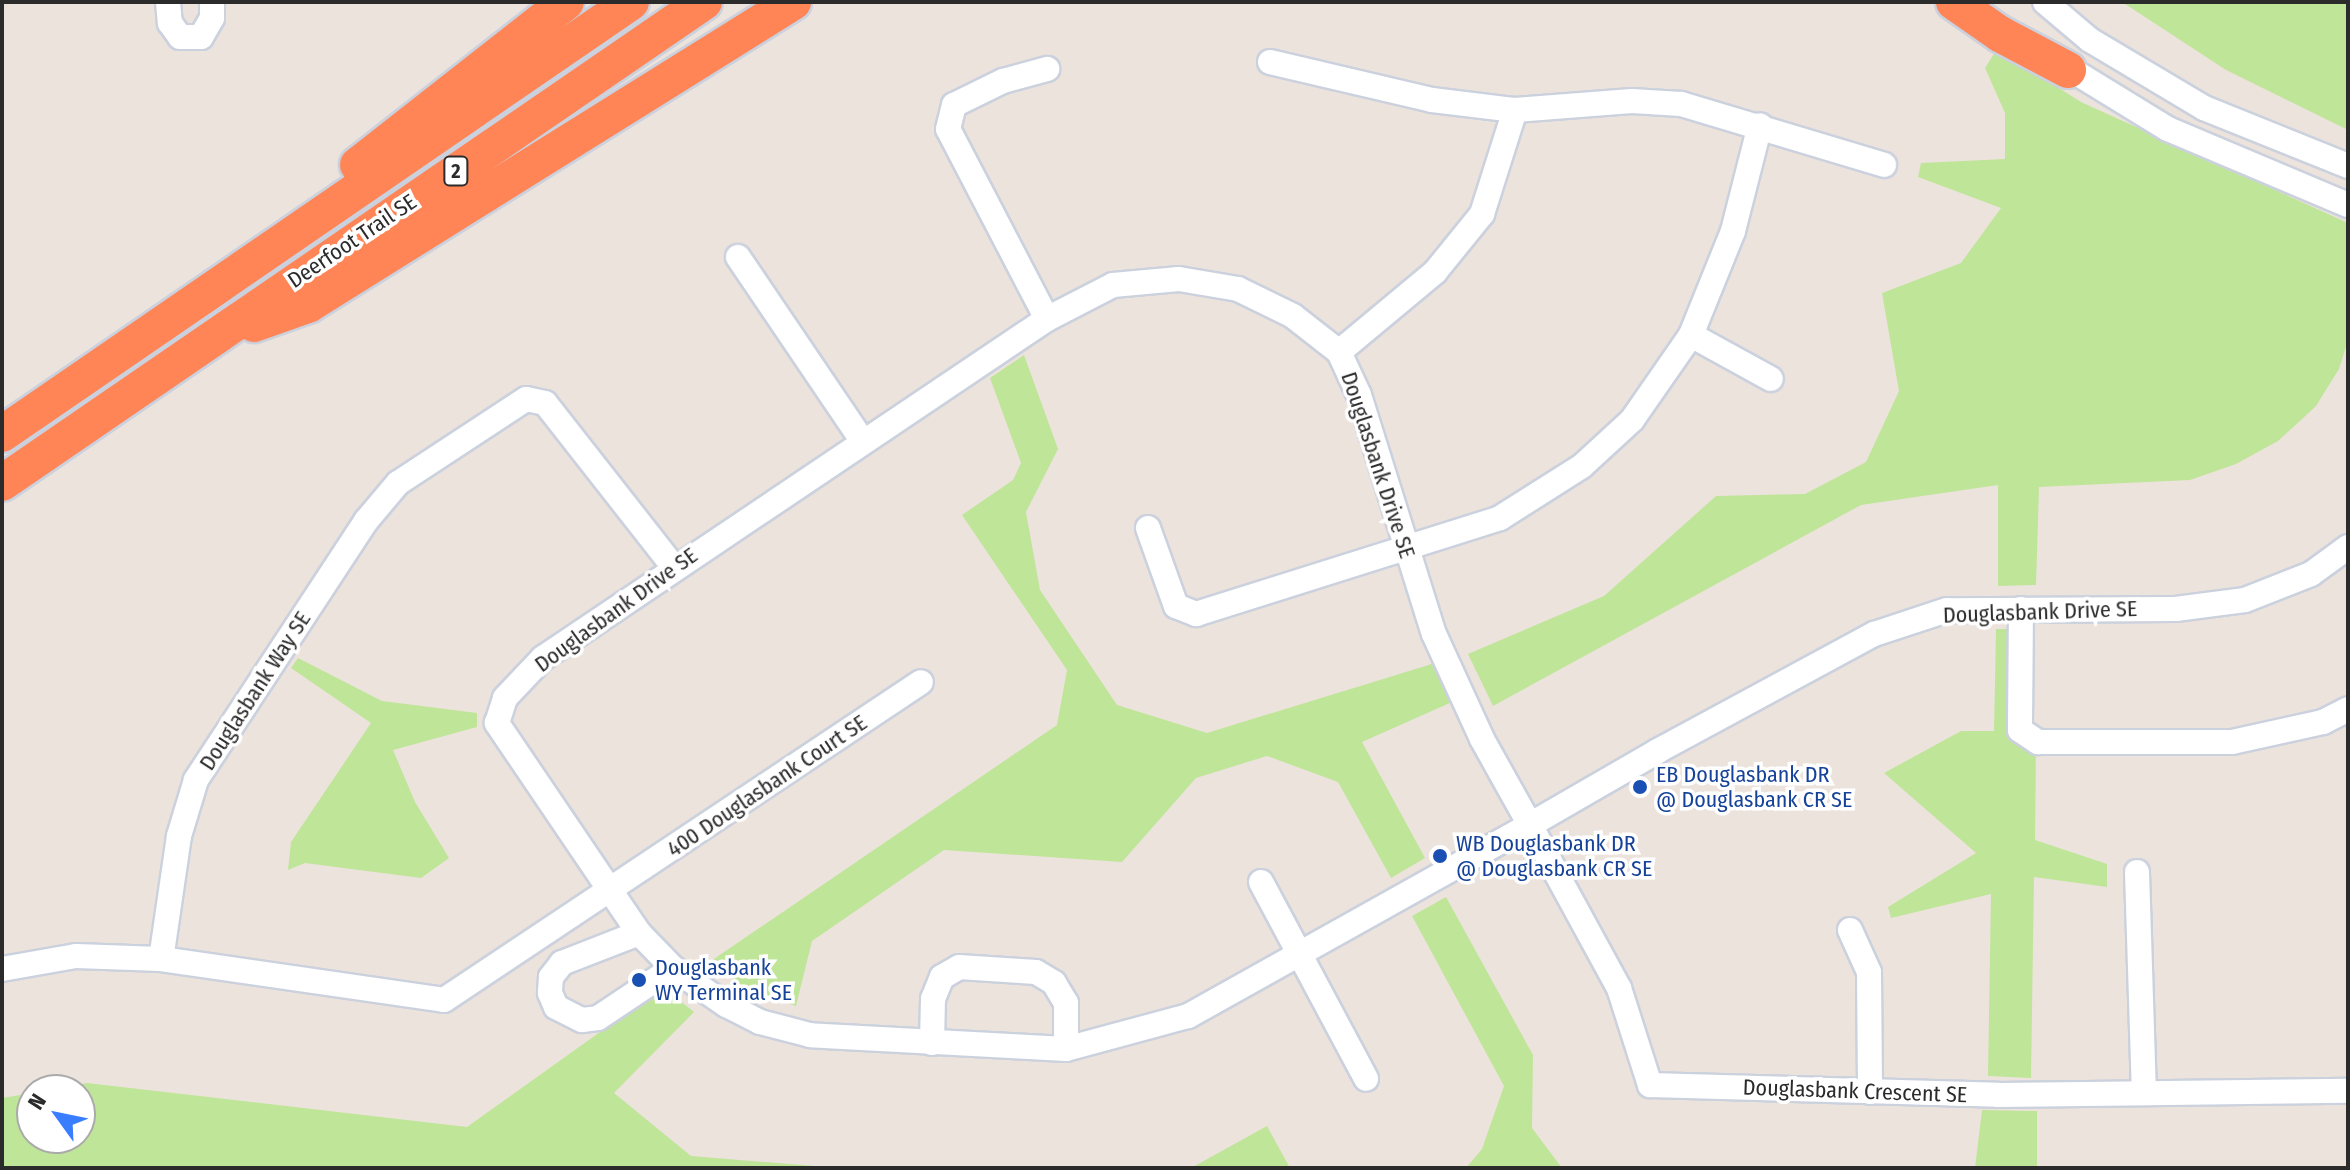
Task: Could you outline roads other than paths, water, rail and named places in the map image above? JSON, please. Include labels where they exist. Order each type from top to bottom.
[{"type":"highway","points":[[255,257],[400,127],[566,2]]},
{"type":"highway","name":"Deerfoot Trail SE","points":[[2,434],[255,257],[631,2]]},
{"type":"highway","name":"Deerfoot Trail SE","points":[[2,483],[704,2]]},
{"type":"highway","points":[[207,340],[308,305],[793,2]]},
{"type":"highway","points":[[1954,2],[2000,34],[2068,70]]},
{"type":"street","points":[[168,2],[170,23],[180,37],[201,37],[212,18],[212,2]]},
{"type":"street","points":[[1984,2],[2068,70],[2168,129],[2348,205]]},
{"type":"street","points":[[2045,2],[2090,40],[2204,108],[2348,166]]},
{"type":"street","points":[[1270,62],[1417,97],[1515,110],[1632,101],[1681,104],[1760,125],[1884,165]]},
{"type":"street","points":[[1047,69],[1003,81],[954,105],[948,129],[1047,319]]},
{"type":"street","points":[[1339,352],[1435,272],[1482,214],[1515,110]]},
{"type":"street","points":[[1148,528],[1176,606],[1196,614],[1407,550],[1500,518],[1582,466],[1632,420],[1691,335],[1733,231],[1760,125]]},
{"type":"street","points":[[738,257],[862,440]]},
{"type":"street","name":"Douglasbank Drive SE","points":[[1530,825],[1449,669],[1407,550],[1359,395],[1339,352],[1293,316],[1238,289],[1179,279],[1113,285],[1047,319],[673,566],[543,658],[505,698],[497,723],[639,933],[673,968],[760,1022],[810,1035],[1066,1049],[1188,1016],[1874,634],[1947,610],[2176,609],[2245,600],[2311,574],[2348,547]]},
{"type":"street","points":[[1691,335],[1771,379]]},
{"type":"street","name":"Douglasbank Way SE","points":[[161,959],[179,836],[196,780],[366,521],[398,483],[526,399],[545,403],[673,566]]},
{"type":"street","points":[[2021,609],[2020,730],[2038,742],[2232,742],[2323,722],[2348,709]]},
{"type":"street","name":"400 Douglasbank Court SE","points":[[612,889],[921,682]]},
{"type":"street","name":"Douglasbank Crescent SE","points":[[1530,825],[1619,988],[1650,1085],[1870,1092],[2348,1091]]},
{"type":"street","points":[[2137,872],[2144,1093]]},
{"type":"street","points":[[1261,882],[1366,1079]]},
{"type":"street","points":[[2,969],[76,956],[161,959],[444,1000],[612,889]]},
{"type":"street","points":[[1850,930],[1869,972],[1870,1092]]},
{"type":"street","points":[[639,933],[562,963],[551,977],[550,993],[556,1007],[582,1020],[598,1018],[673,968]]},
{"type":"street","points":[[932,1043],[933,999],[942,977],[959,967],[1036,972],[1054,983],[1066,1003],[1066,1049]]},
{"type":"place","name":"EB Douglasbank DR @ Douglasbank CR SE","points":[[1640,787]]},
{"type":"place","name":"WB Douglasbank DR @ Douglasbank CR SE","points":[[1440,856]]},
{"type":"place","name":"Douglasbank WY Terminal SE","points":[[639,980]]}]
